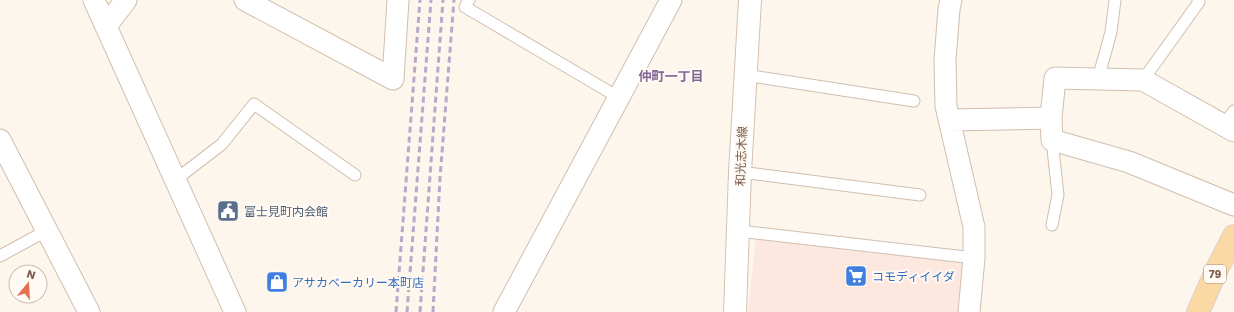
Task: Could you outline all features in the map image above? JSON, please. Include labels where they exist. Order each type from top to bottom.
[{"type":"main road","name":"和光志木線","points":[[735,312],[740,172],[750,0]]},
{"type":"main road","name":"79","points":[[1198,312],[1231,248]]},
{"type":"street","points":[[94,0],[174,181],[222,280],[235,312]]},
{"type":"street","points":[[106,26],[126,0]]},
{"type":"street","points":[[245,0],[393,79],[398,0]]},
{"type":"street","points":[[504,312],[671,0]]},
{"type":"street","points":[[951,0],[948,8],[945,60],[949,120],[974,227],[974,258],[969,312]]},
{"type":"street","points":[[1230,122],[1143,80],[1055,78],[1051,118],[1052,140],[1129,162],[1234,204]]},
{"type":"street","points":[[949,120],[1051,118]]},
{"type":"street","points":[[0,140],[89,312]]},
{"type":"lane","points":[[469,0],[465,7],[618,97]]},
{"type":"lane","points":[[1098,79],[1111,32],[1115,0]]},
{"type":"lane","points":[[1143,80],[1199,2],[1198,0]]},
{"type":"lane","points":[[745,75],[914,101]]},
{"type":"lane","points":[[174,181],[222,144],[254,104],[355,174]]},
{"type":"lane","points":[[1052,140],[1058,196],[1052,225]]},
{"type":"lane","points":[[740,172],[920,195]]},
{"type":"lane","points":[[0,256],[46,231]]},
{"type":"lane","points":[[739,232],[974,258]]},
{"type":"shaded area","name":"コモディイイダ","points":[[756,236],[966,261],[961,312],[748,312]]},
{"type":"railway","points":[[396,312],[420,0]]},
{"type":"railway","points":[[407,312],[431,0]]},
{"type":"railway","points":[[420,312],[443,0]]},
{"type":"railway","points":[[433,312],[440,178],[454,0]]},
{"type":"place","name":"富士見町内会館","points":[[228,211]]},
{"type":"place","name":"コモディイイダ","points":[[856,276]]},
{"type":"place","name":"アサカベーカリー本町店","points":[[277,282]]},
{"type":"district","name":"仲町一丁目","points":[[671,76]]}]
